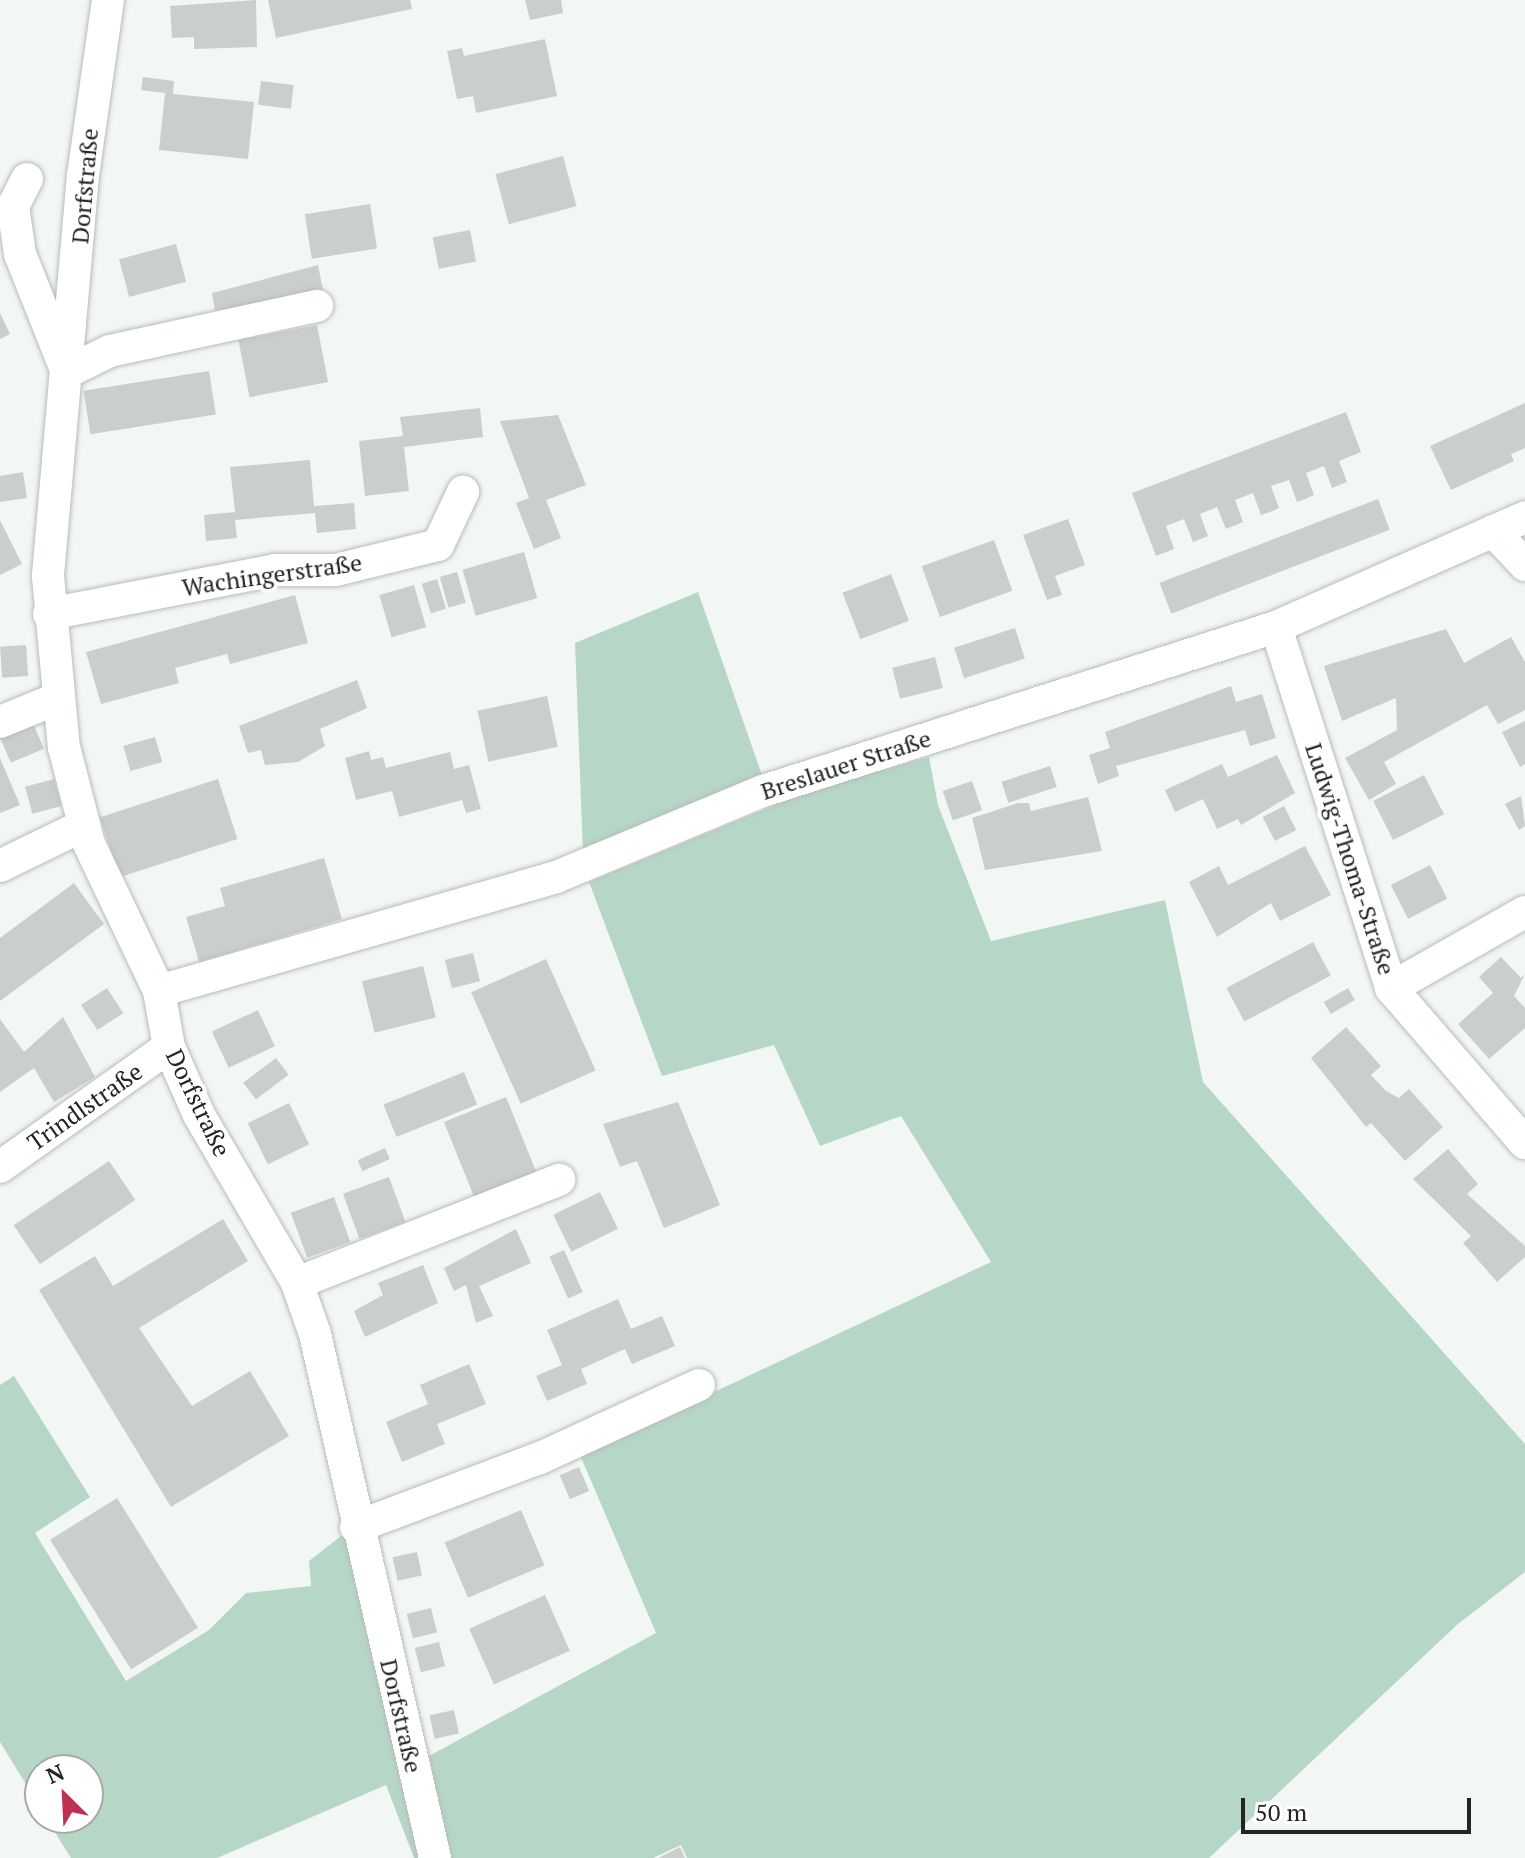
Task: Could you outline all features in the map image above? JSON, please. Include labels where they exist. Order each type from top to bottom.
[{"type":"street","name":"Dorfstraße","points":[[108,0],[67,372],[49,614],[56,699],[82,826],[159,991],[169,1047],[199,1115],[297,1283],[435,1858]]},
{"type":"street","points":[[27,179],[13,206],[20,254],[67,372],[110,351],[317,306]]},
{"type":"street","name":"Wachingerstraße","points":[[49,614],[275,570],[336,570],[438,545],[463,492]]},
{"type":"street","name":"Breslauer Straße","points":[[159,991],[556,877],[763,791],[1276,627],[1525,517]]},
{"type":"street","points":[[1493,531],[1525,565]]},
{"type":"street","name":"Ludwig-Thoma-Straße","points":[[1276,627],[1391,988],[1525,1143]]},
{"type":"street","points":[[0,722],[56,699]]},
{"type":"street","points":[[0,866],[82,826]]},
{"type":"street","points":[[1391,988],[1525,912]]},
{"type":"street","name":"Trindlstraße","points":[[0,1167],[169,1047]]},
{"type":"street","points":[[297,1283],[559,1180]]},
{"type":"street","points":[[356,1527],[540,1458],[699,1385]]},
{"type":"green space","points":[[698,592],[762,775],[583,853],[575,643]]},
{"type":"green space","points":[[929,757],[938,805],[991,941],[1165,900],[1203,1082],[1525,1444],[1525,1572],[1458,1624],[1209,1858],[687,1858],[681,1845],[653,1858],[451,1858],[429,1756],[656,1633],[580,1455],[991,1262],[901,1116],[820,1146],[774,1045],[662,1076],[589,882],[807,792]]},
{"type":"green space","points":[[14,1376],[90,1497],[35,1533],[126,1681],[209,1630],[246,1593],[311,1586],[309,1561],[346,1532],[422,1858],[414,1858],[386,1785],[217,1858],[71,1858],[56,1834],[104,1834],[104,1754],[24,1754],[24,1781],[0,1742],[0,1385]]},
{"type":"building","points":[[256,0],[257,47],[194,49],[194,37],[172,38],[170,6]]},
{"type":"building","points":[[268,0],[410,0],[412,9],[276,38]]},
{"type":"building","points":[[525,0],[561,0],[563,13],[530,20]]},
{"type":"building","points":[[545,39],[557,96],[476,113],[473,96],[457,99],[447,51],[462,48],[464,56]]},
{"type":"building","points":[[143,77],[174,81],[173,94],[254,102],[248,159],[159,150],[165,93],[141,90]]},
{"type":"building","points":[[261,81],[294,85],[291,109],[258,105]]},
{"type":"building","points":[[563,156],[576,206],[509,224],[495,174]]},
{"type":"building","points":[[370,204],[377,248],[312,259],[305,214]]},
{"type":"building","points":[[470,230],[476,261],[439,269],[433,237]]},
{"type":"building","points":[[176,244],[186,282],[129,297],[119,259]]},
{"type":"building","points":[[318,265],[323,290],[215,311],[212,293]]},
{"type":"building","points":[[0,313],[10,334],[0,339]]},
{"type":"building","points":[[317,325],[328,382],[250,397],[238,340]]},
{"type":"building","points":[[209,371],[216,414],[90,434],[84,391]]},
{"type":"building","points":[[1525,403],[1525,448],[1511,454],[1514,461],[1451,490],[1430,446]]},
{"type":"building","points":[[480,408],[483,437],[404,447],[409,491],[365,496],[359,441],[403,436],[400,417]]},
{"type":"building","points":[[1346,412],[1361,452],[1339,461],[1347,482],[1332,488],[1324,466],[1306,473],[1314,495],[1297,502],[1289,480],[1271,486],[1279,508],[1261,515],[1253,493],[1235,500],[1243,522],[1226,529],[1217,507],[1200,514],[1208,536],[1193,542],[1184,519],[1166,526],[1174,549],[1156,556],[1132,493]]},
{"type":"building","points":[[558,415],[586,485],[546,500],[561,538],[534,549],[516,503],[529,498],[500,421]]},
{"type":"building","points":[[310,460],[314,506],[354,503],[356,529],[317,533],[315,513],[235,520],[237,538],[206,541],[204,515],[235,512],[230,467]]},
{"type":"building","points":[[23,472],[27,498],[0,502],[0,476]]},
{"type":"building","points":[[1378,499],[1390,530],[1171,614],[1160,583]]},
{"type":"building","points":[[1068,519],[1085,565],[1055,576],[1062,595],[1047,600],[1023,535]]},
{"type":"building","points":[[0,520],[22,564],[0,575]]},
{"type":"building","points":[[994,540],[1012,591],[940,617],[922,566]]},
{"type":"building","points":[[524,552],[537,598],[476,616],[462,570]]},
{"type":"building","points":[[457,572],[466,603],[449,608],[440,577]]},
{"type":"building","points":[[891,574],[909,621],[860,639],[842,593]]},
{"type":"building","points":[[437,579],[446,609],[431,613],[422,584]]},
{"type":"building","points":[[414,585],[426,627],[392,637],[379,595]]},
{"type":"building","points":[[295,595],[308,643],[230,664],[227,654],[175,668],[179,683],[101,704],[86,652]]},
{"type":"building","points":[[1015,628],[1025,658],[964,678],[954,648]]},
{"type":"building","points":[[1446,629],[1464,663],[1511,637],[1525,662],[1525,710],[1498,724],[1487,705],[1384,762],[1396,784],[1369,800],[1345,758],[1397,730],[1396,698],[1342,721],[1324,666]]},
{"type":"building","points":[[26,645],[28,676],[2,678],[0,647]]},
{"type":"building","points":[[935,657],[943,688],[900,699],[892,668]]},
{"type":"building","points":[[357,680],[367,708],[320,729],[325,746],[298,762],[265,765],[261,750],[248,753],[239,726]]},
{"type":"building","points":[[1231,686],[1236,702],[1262,694],[1276,738],[1250,746],[1245,730],[1116,766],[1119,776],[1098,784],[1089,755],[1110,748],[1105,732]]},
{"type":"building","points":[[547,696],[558,747],[488,762],[478,711]]},
{"type":"building","points":[[1525,721],[1525,764],[1520,767],[1502,732]]},
{"type":"building","points":[[33,723],[44,749],[11,763],[0,737]]},
{"type":"building","points":[[155,737],[162,762],[130,771],[123,746]]},
{"type":"building","points":[[369,751],[371,760],[383,757],[386,768],[450,752],[454,769],[469,765],[481,809],[466,813],[462,800],[399,817],[392,791],[356,800],[345,758]]},
{"type":"building","points":[[1277,755],[1295,793],[1241,825],[1238,819],[1217,829],[1203,799],[1175,812],[1165,790],[1222,764],[1228,777]]},
{"type":"building","points":[[0,758],[20,805],[0,813]]},
{"type":"building","points":[[1050,766],[1057,787],[1008,803],[1001,782]]},
{"type":"building","points":[[1424,775],[1444,814],[1393,840],[1373,801]]},
{"type":"building","points":[[54,779],[61,806],[32,814],[25,787]]},
{"type":"building","points":[[218,779],[237,839],[120,877],[100,817]]},
{"type":"building","points":[[972,781],[982,810],[953,820],[943,791]]},
{"type":"building","points":[[1521,796],[1525,826],[1519,830],[1505,804]]},
{"type":"building","points":[[1088,797],[1102,851],[985,870],[972,818],[1018,803],[1029,803],[1031,811]]},
{"type":"building","points":[[1284,806],[1296,830],[1275,841],[1263,817]]},
{"type":"building","points":[[1305,846],[1331,895],[1280,921],[1271,903],[1217,937],[1189,882],[1219,866],[1228,885]]},
{"type":"building","points":[[324,858],[342,919],[199,962],[186,917],[225,906],[220,888]]},
{"type":"building","points":[[1430,865],[1447,899],[1408,919],[1391,885]]},
{"type":"building","points":[[74,883],[104,924],[0,1001],[0,938]]},
{"type":"building","points":[[1313,942],[1331,976],[1244,1022],[1226,988]]},
{"type":"building","points":[[473,953],[480,981],[452,988],[445,960]]},
{"type":"building","points":[[1501,957],[1521,978],[1525,974],[1514,996],[1525,1008],[1525,1028],[1489,1059],[1458,1024],[1493,993],[1479,977]]},
{"type":"building","points":[[546,959],[596,1070],[521,1104],[471,992]]},
{"type":"building","points":[[423,966],[436,1017],[375,1033],[362,981]]},
{"type":"building","points":[[107,988],[123,1013],[97,1030],[81,1005]]},
{"type":"building","points":[[1348,988],[1355,1000],[1331,1014],[1324,1002]]},
{"type":"building","points":[[258,1010],[275,1046],[229,1068],[212,1032]]},
{"type":"building","points":[[63,1017],[95,1077],[54,1102],[34,1068],[0,1092],[0,1019],[24,1052]]},
{"type":"building","points":[[1346,1027],[1381,1066],[1371,1075],[1386,1091],[1399,1098],[1409,1089],[1443,1127],[1405,1161],[1371,1123],[1366,1127],[1311,1058]]},
{"type":"building","points":[[276,1058],[289,1075],[256,1099],[243,1083]]},
{"type":"building","points":[[464,1072],[477,1104],[396,1137],[383,1105]]},
{"type":"building","points":[[506,1097],[540,1180],[478,1206],[444,1122]]},
{"type":"building","points":[[678,1102],[720,1205],[664,1228],[637,1161],[620,1167],[603,1124]]},
{"type":"building","points":[[289,1103],[309,1144],[268,1165],[248,1123]]},
{"type":"building","points":[[385,1148],[390,1159],[362,1171],[358,1160]]},
{"type":"building","points":[[1448,1149],[1478,1184],[1467,1194],[1525,1246],[1525,1257],[1497,1282],[1463,1243],[1471,1236],[1413,1179]]},
{"type":"building","points":[[109,1161],[135,1200],[40,1264],[14,1225]]},
{"type":"building","points":[[389,1177],[405,1222],[359,1239],[343,1194]]},
{"type":"building","points":[[600,1192],[618,1229],[571,1252],[553,1215]]},
{"type":"building","points":[[334,1197],[350,1242],[307,1258],[291,1213]]},
{"type":"building","points":[[223,1219],[248,1261],[139,1328],[192,1406],[250,1371],[289,1436],[171,1507],[39,1290],[95,1256],[113,1286]]},
{"type":"building","points":[[516,1229],[531,1263],[479,1286],[493,1316],[476,1323],[466,1285],[454,1291],[444,1268]]},
{"type":"building","points":[[564,1250],[583,1292],[568,1299],[549,1257]]},
{"type":"building","points":[[423,1265],[438,1303],[365,1337],[354,1311],[383,1295],[378,1283]]},
{"type":"building","points":[[618,1299],[631,1329],[662,1316],[675,1346],[632,1364],[625,1349],[581,1369],[587,1384],[547,1401],[536,1376],[562,1365],[547,1330]]},
{"type":"building","points":[[469,1364],[486,1404],[437,1424],[445,1444],[402,1462],[386,1422],[428,1404],[420,1385]]},
{"type":"building","points":[[579,1467],[589,1491],[570,1499],[560,1475]]},
{"type":"building","points":[[117,1498],[198,1628],[131,1670],[50,1540]]},
{"type":"building","points":[[521,1510],[544,1565],[468,1598],[445,1542]]},
{"type":"building","points":[[417,1552],[422,1575],[398,1581],[393,1557]]},
{"type":"building","points":[[545,1595],[570,1651],[494,1684],[469,1629]]},
{"type":"building","points":[[431,1608],[437,1632],[413,1638],[407,1614]]},
{"type":"building","points":[[439,1642],[445,1666],[421,1672],[415,1648]]},
{"type":"building","points":[[454,1710],[459,1733],[435,1739],[430,1715]]},
{"type":"building","points":[[680,1847],[685,1858],[658,1858]]}]
